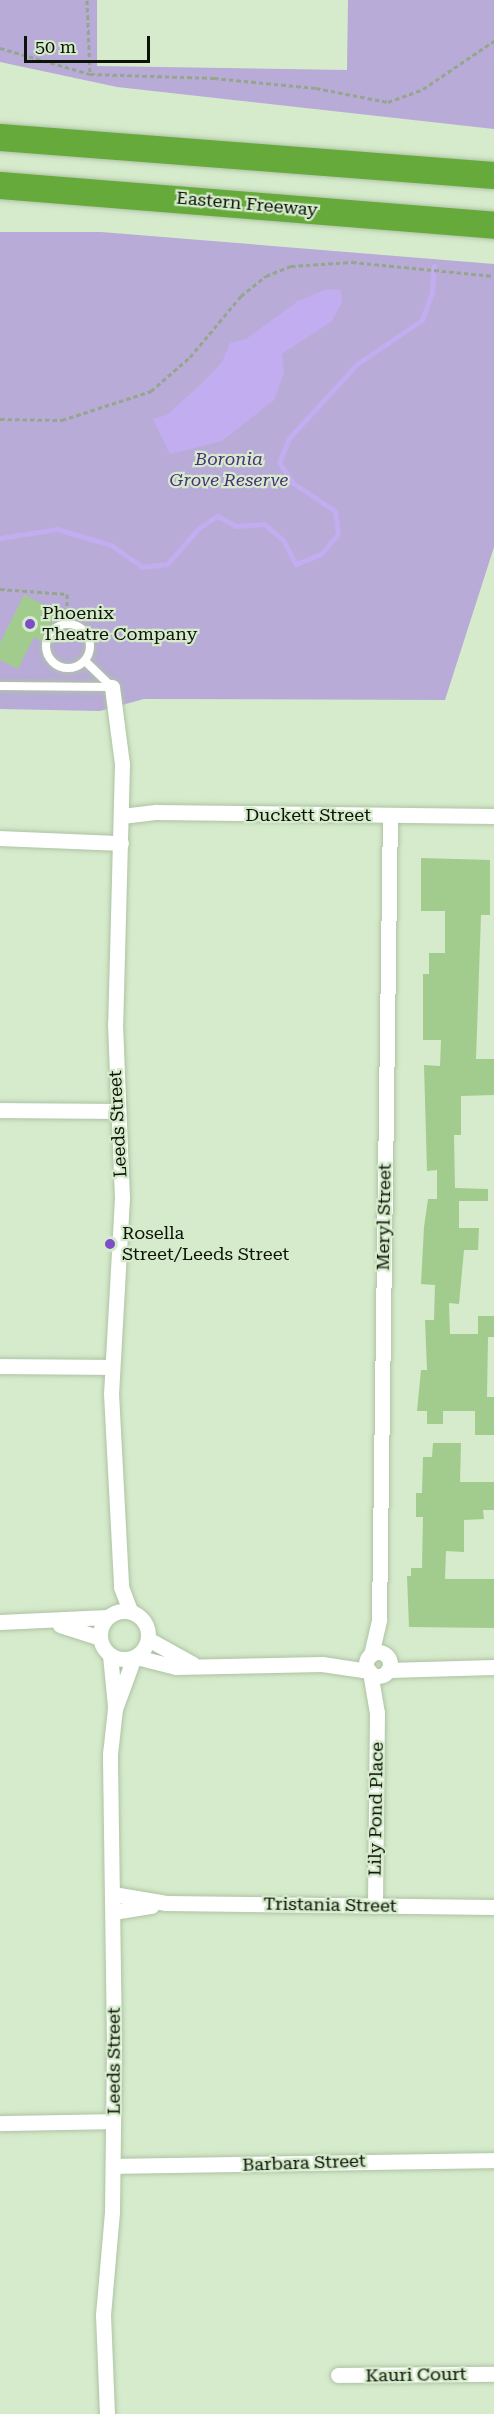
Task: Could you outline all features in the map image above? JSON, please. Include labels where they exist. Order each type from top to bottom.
[{"type":"highway","points":[[0,137],[494,175]]},
{"type":"highway","name":"Eastern Freeway","points":[[0,185],[494,225]]},
{"type":"street","name":"Leeds Street","points":[[112,687],[119,722],[122,816],[115,1012],[122,1198],[111,1367],[120,1561],[129,1611]]},
{"type":"street","name":"Duckett Street","points":[[122,816],[157,812],[494,816]]},
{"type":"street","name":"Meryl Street","points":[[387,1665],[379,1619],[390,816]]},
{"type":"street","points":[[0,838],[121,843]]},
{"type":"street","points":[[0,1110],[117,1111]]},
{"type":"street","points":[[0,1366],[111,1367]]},
{"type":"street","name":"Leeds Street","points":[[109,1616],[120,1561]]},
{"type":"street","points":[[0,1622],[42,1622],[109,1616],[129,1611],[146,1625],[148,1639],[135,1657]]},
{"type":"street","points":[[100,1638],[109,1616]]},
{"type":"street","name":"Meryl Street","points":[[369,1664],[379,1619]]},
{"type":"street","points":[[42,1622],[79,1628],[100,1638],[110,1655],[135,1657],[176,1667],[193,1664],[494,1667]]},
{"type":"street","points":[[148,1639],[193,1664]]},
{"type":"street","name":"Leeds Street","points":[[107,2414],[103,2315],[113,2166],[113,1894],[109,1800],[116,1709],[110,1655]]},
{"type":"street","name":"Leeds Street","points":[[116,1709],[135,1657]]},
{"type":"street","points":[[369,1664],[387,1665]]},
{"type":"street","name":"Lily Pond Place","points":[[369,1664],[377,1713],[375,1906]]},
{"type":"street","name":"Lily Pond Place","points":[[377,1713],[387,1665]]},
{"type":"street","name":"Tristania Street","points":[[113,1894],[166,1903],[494,1907]]},
{"type":"street","name":"Tristania Street","points":[[113,1912],[166,1903]]},
{"type":"street","points":[[0,2123],[113,2121]]},
{"type":"street","name":"Barbara Street","points":[[113,2166],[494,2160]]},
{"type":"street","name":"Kauri Court","points":[[338,2376],[494,2374]]},
{"type":"lane","points":[[67,623],[80,627],[90,639],[85,661],[64,668],[47,655],[48,634],[67,623]]},
{"type":"lane","points":[[85,661],[112,687]]},
{"type":"lane","points":[[0,686],[112,687]]},
{"type":"path","points":[[87,0],[90,74]]},
{"type":"path","points":[[0,48],[90,74],[214,78],[316,88],[388,102],[423,89],[494,41]]},
{"type":"path","points":[[0,418],[62,420],[152,391],[190,357],[241,296],[266,276],[291,266],[323,262],[421,267],[494,276]]},
{"type":"path","points":[[0,589],[67,594],[67,623]]},
{"type":"green space","points":[[0,0],[97,0],[97,66],[347,70],[348,0],[494,0],[494,129],[117,87],[0,62]]},
{"type":"green space","name":"Boronia Grove Reserve","points":[[0,232],[101,232],[494,264],[494,547],[445,700],[144,699],[100,711],[0,709]]},
{"type":"shaded area","points":[[327,289],[341,290],[342,302],[332,321],[282,354],[284,373],[274,400],[222,441],[170,454],[153,419],[167,415],[202,383],[222,362],[230,343],[246,339],[298,301]]},
{"type":"building","name":"Phoenix Theatre Company","points":[[24,595],[57,611],[41,641],[34,637],[18,669],[0,660],[0,643]]},
{"type":"building","points":[[421,858],[490,860],[490,915],[481,915],[476,1059],[494,1059],[494,1095],[461,1096],[461,1135],[454,1135],[455,1188],[488,1189],[488,1201],[459,1201],[459,1228],[479,1228],[478,1250],[464,1250],[459,1304],[449,1303],[450,1334],[478,1334],[478,1316],[494,1316],[494,1337],[488,1337],[487,1397],[494,1397],[494,1435],[475,1435],[475,1411],[443,1411],[443,1424],[427,1424],[427,1411],[417,1411],[421,1370],[427,1370],[425,1320],[434,1320],[435,1285],[421,1284],[424,1227],[428,1199],[437,1199],[437,1170],[427,1171],[424,1065],[440,1066],[441,1040],[423,1040],[423,974],[429,974],[429,953],[445,953],[445,911],[421,911]]},
{"type":"building","points":[[433,1443],[461,1443],[460,1482],[494,1482],[494,1510],[483,1510],[484,1519],[464,1520],[464,1552],[446,1551],[445,1579],[494,1579],[494,1628],[409,1627],[407,1576],[411,1576],[411,1568],[422,1568],[423,1517],[416,1517],[416,1493],[422,1493],[423,1457],[432,1457]]},
{"type":"waterway","points":[[0,538],[57,529],[111,545],[142,567],[167,564],[199,528],[217,516],[236,526],[264,524],[283,540],[296,564],[321,554],[338,534],[335,511],[293,483],[279,462],[289,438],[357,364],[422,320],[432,292],[434,266]]},
{"type":"place","name":"Phoenix Theatre Company","points":[[30,624]]},
{"type":"place","name":"Rosella Street/Leeds Street","points":[[110,1244]]}]
